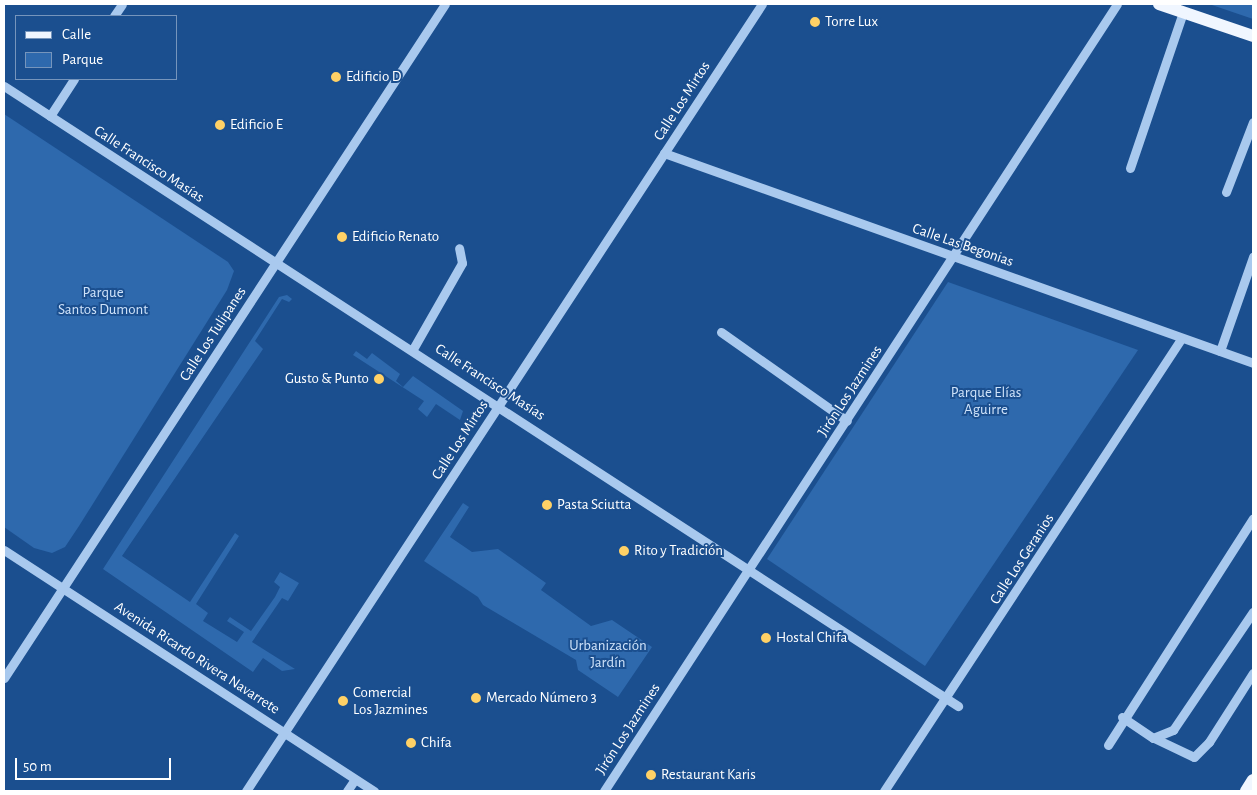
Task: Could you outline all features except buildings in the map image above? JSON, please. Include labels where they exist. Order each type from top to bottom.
[{"type":"main road","points":[[1160,4],[1253,36]]},
{"type":"main road","points":[[1246,791],[1253,780]]},
{"type":"street","points":[[115,15],[122,4]]},
{"type":"street","name":"Calle Los Tulipanes","points":[[4,678],[445,4]]},
{"type":"street","name":"Calle Los Mirtos","points":[[246,791],[762,4]]},
{"type":"street","name":"Jirón Los Jazmines","points":[[604,791],[847,421],[1117,4]]},
{"type":"street","points":[[1130,168],[1183,12]]},
{"type":"street","points":[[50,116],[73,80]]},
{"type":"street","name":"Calle Francisco Masías","points":[[4,86],[500,404],[749,571],[958,706]]},
{"type":"street","points":[[1226,192],[1253,122]]},
{"type":"street","name":"Calle Las Begonias","points":[[664,153],[1253,363]]},
{"type":"street","points":[[413,349],[462,263],[459,248]]},
{"type":"street","points":[[1220,351],[1253,257]]},
{"type":"street","points":[[721,332],[847,421]]},
{"type":"street","name":"Calle Los Geranios","points":[[884,791],[1182,339]]},
{"type":"street","points":[[1108,744],[1122,718],[1253,518]]},
{"type":"street","name":"Avenida Ricardo Rivera Navarrete","points":[[4,550],[374,791]]},
{"type":"street","points":[[1153,738],[1173,730],[1253,612]]},
{"type":"street","points":[[1122,718],[1153,738],[1194,757],[1209,742],[1253,674]]},
{"type":"street","points":[[347,791],[355,779]]},
{"type":"green space","points":[[1209,4],[1253,4],[1253,19]]},
{"type":"green space","name":"Parque Santos Dumont","points":[[4,114],[228,262],[234,271],[227,290],[79,526],[65,547],[52,553],[34,548],[4,527]]},
{"type":"green space","name":"Parque Elías Aguirre","points":[[948,282],[1138,350],[925,666],[767,559]]},
{"type":"green space","points":[[287,295],[292,299],[289,302],[282,299],[255,341],[263,349],[122,556],[190,602],[235,533],[239,536],[196,604],[208,613],[203,621],[237,642],[244,632],[227,621],[230,617],[251,631],[280,587],[274,582],[280,572],[299,583],[288,601],[282,598],[252,642],[295,669],[282,671],[263,658],[253,672],[103,569],[279,297]]},
{"type":"green space","points":[[356,351],[367,359],[372,353],[400,374],[396,381],[403,387],[413,376],[463,411],[460,420],[436,404],[427,417],[418,409],[424,401],[353,355]]},
{"type":"green space","name":"Urbanización Jardín","points":[[463,503],[469,507],[450,537],[472,552],[498,549],[546,583],[541,590],[591,626],[612,620],[652,647],[618,697],[578,670],[576,660],[483,605],[478,597],[424,561]]},
{"type":"place","name":"Torre Lux","points":[[815,22]]},
{"type":"place","name":"Edificio D","points":[[336,77]]},
{"type":"place","name":"Edificio E","points":[[220,125]]},
{"type":"place","name":"Edificio Renato","points":[[342,237]]},
{"type":"place","name":"Gusto & Punto","points":[[379,379]]},
{"type":"place","name":"Pasta Sciutta","points":[[547,505]]},
{"type":"place","name":"Rito y Tradición","points":[[624,551]]},
{"type":"place","name":"Hostal Chifa","points":[[766,638]]},
{"type":"place","name":"Mercado Número 3","points":[[476,698]]},
{"type":"place","name":"Comercial Los Jazmines","points":[[343,701]]},
{"type":"place","name":"Chifa","points":[[411,743]]},
{"type":"place","name":"Restaurant Karis","points":[[651,775]]}]
